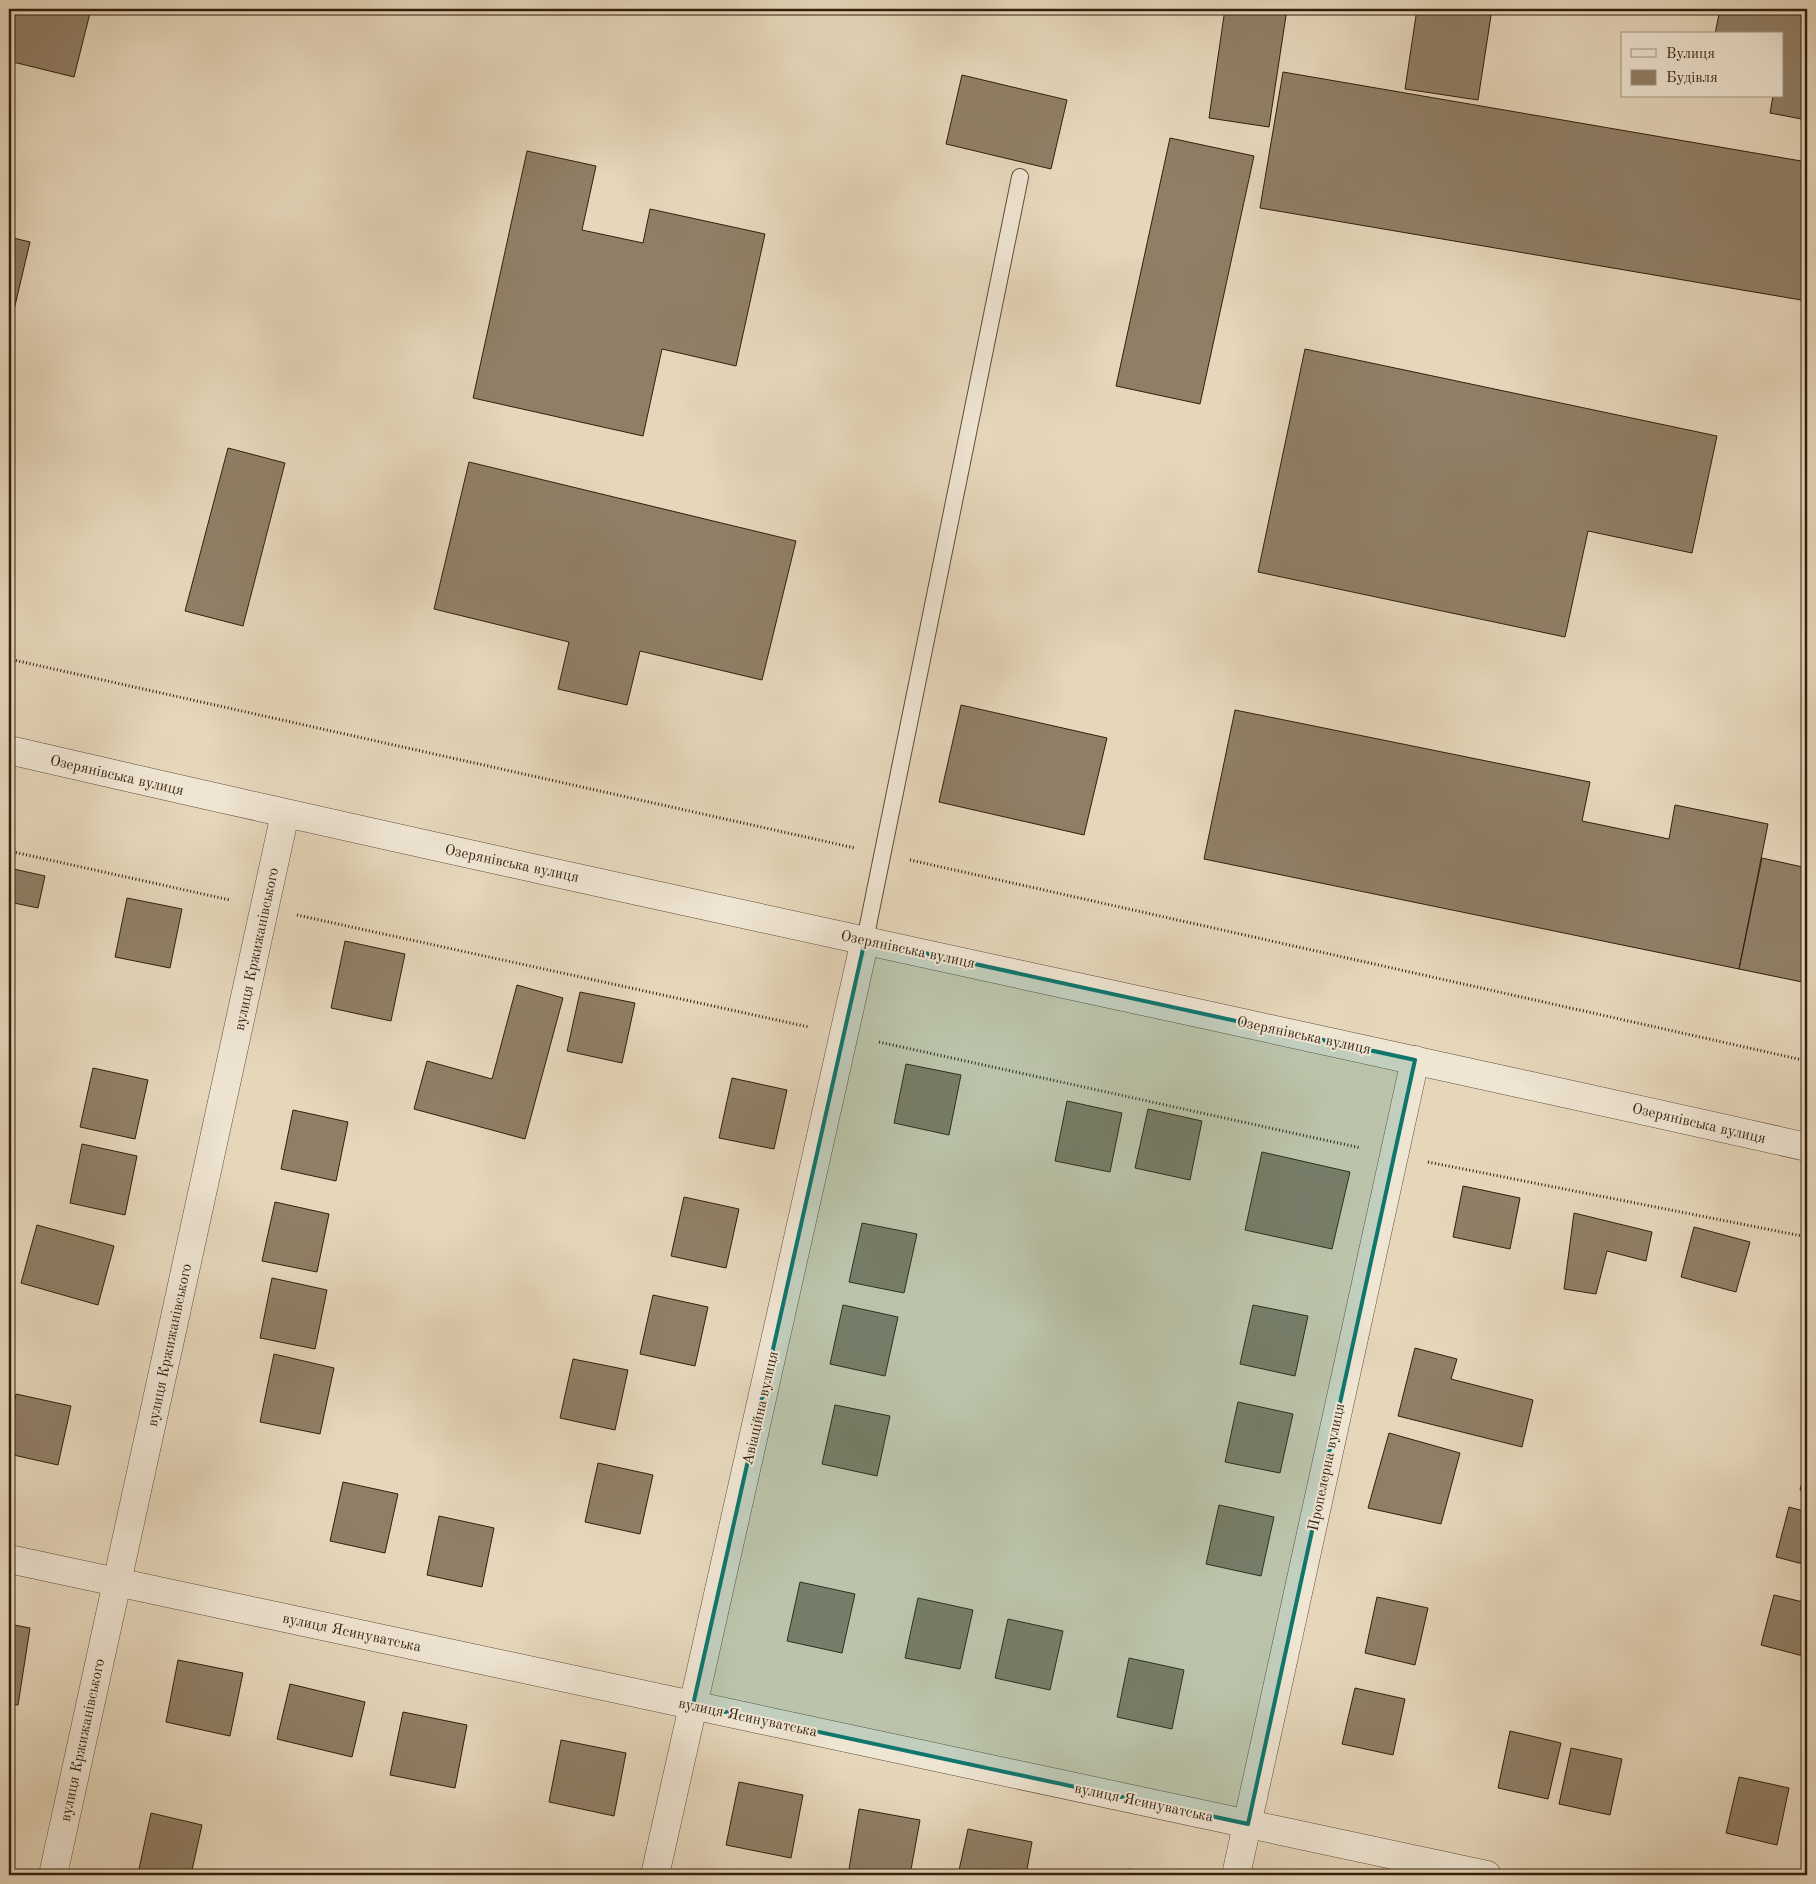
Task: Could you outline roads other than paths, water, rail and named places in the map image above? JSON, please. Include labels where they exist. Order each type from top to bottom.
[{"type":"street","name":"Озерянівська вулиця","points":[[9,750],[285,814],[1807,1147]]},
{"type":"street","name":"вулиця Кржижанівського","points":[[53,1875],[285,814]]},
{"type":"street","name":"Авіаційна вулиця","points":[[655,1875],[865,940]]},
{"type":"street","name":"Пропелерна вулиця","points":[[1236,1875],[1415,1060]]},
{"type":"street","name":"вулиця Ясинуватська","points":[[9,1558],[1487,1875]]},
{"type":"lane","points":[[865,940],[1020,177]]}]
